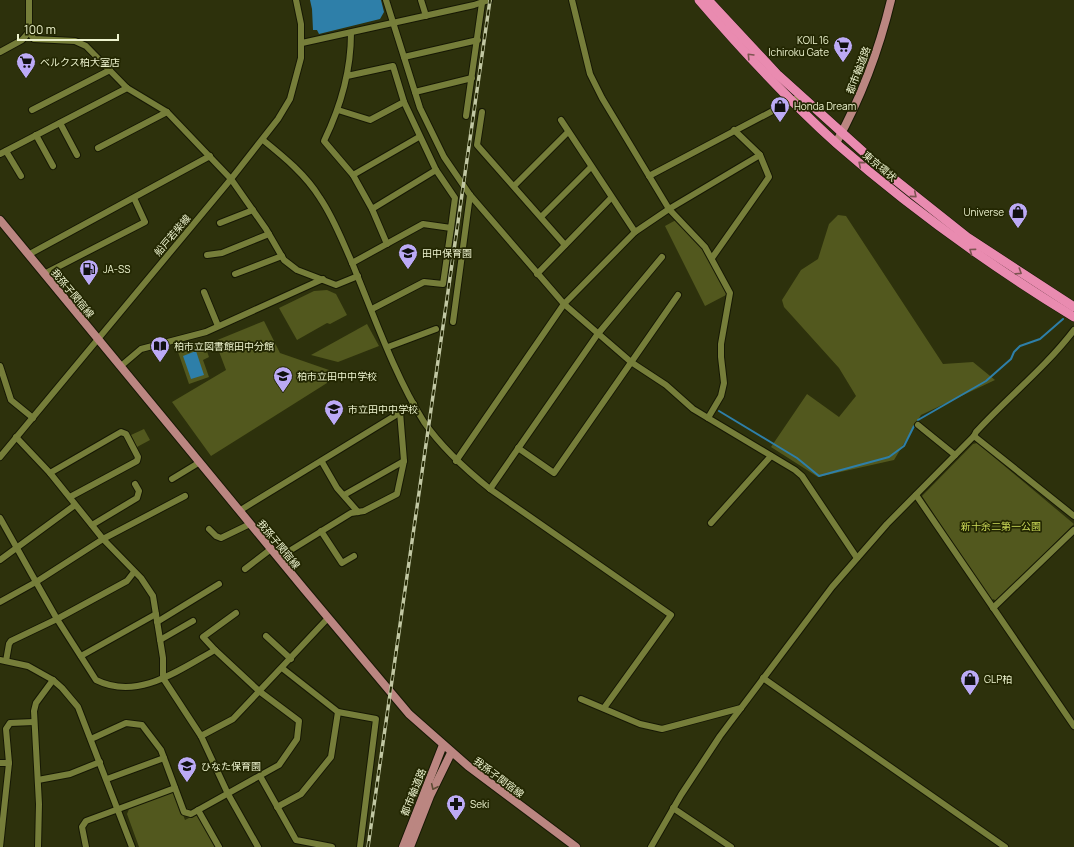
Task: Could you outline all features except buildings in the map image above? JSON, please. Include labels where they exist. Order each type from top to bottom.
[{"type":"highway","name":"東京環状","points":[[699,0],[730,36],[836,143],[885,184],[957,240],[994,266],[1074,317]]},
{"type":"highway","name":"東京環状","points":[[708,0],[777,74],[842,133],[936,213],[1020,273],[1074,307]]},
{"type":"main road","name":"都市軸道路","points":[[836,143],[842,133],[876,54],[891,0]]},
{"type":"main road","name":"我孫子関宿線","points":[[0,220],[239,511],[409,714],[451,752],[576,847]]},
{"type":"main road","name":"都市軸道路","points":[[403,847],[443,745]]},
{"type":"main road","name":"都市軸道路","points":[[410,847],[430,796],[451,752]]},
{"type":"street","points":[[29,0],[29,32],[34,39],[75,41],[86,46],[127,88],[167,112],[231,179],[269,234],[282,256],[297,270],[336,285],[358,276]]},
{"type":"street","name":"船戸若柴線","points":[[0,457],[263,140],[290,99],[298,74],[302,43],[301,24],[296,0]]},
{"type":"street","points":[[386,0],[415,92],[429,127],[444,157],[470,195],[564,304],[597,335],[631,362],[666,385],[693,409],[795,470],[802,476],[857,558]]},
{"type":"street","points":[[421,0],[426,16]]},
{"type":"street","points":[[302,43],[426,16],[489,0]]},
{"type":"street","points":[[572,0],[590,74],[612,114],[669,209],[705,247],[730,293],[721,350],[724,383],[720,396],[708,418]]},
{"type":"street","points":[[466,116],[478,40],[482,3]]},
{"type":"street","points":[[0,52],[22,40],[29,32]]},
{"type":"street","points":[[351,33],[347,76],[338,110],[324,141],[353,175],[372,209],[387,244]]},
{"type":"street","points":[[404,57],[478,40]]},
{"type":"street","points":[[347,76],[393,66],[404,102],[419,137],[436,170],[455,198],[442,284],[424,282],[372,309]]},
{"type":"street","points":[[32,110],[110,70]]},
{"type":"street","points":[[415,92],[472,78]]},
{"type":"street","points":[[21,176],[3,153],[127,88]]},
{"type":"street","points":[[649,176],[791,99],[801,96]]},
{"type":"street","points":[[338,110],[370,120],[404,102]]},
{"type":"street","points":[[98,148],[167,112]]},
{"type":"street","points":[[482,112],[477,145],[564,245]]},
{"type":"street","points":[[561,120],[611,198],[635,232]]},
{"type":"street","points":[[60,123],[77,155]]},
{"type":"street","points":[[712,258],[769,177],[760,155],[734,130]]},
{"type":"street","points":[[514,186],[568,132]]},
{"type":"street","points":[[36,135],[53,166]]},
{"type":"street","points":[[353,175],[419,137]]},
{"type":"street","points":[[263,140],[301,175],[320,197],[339,232],[414,404],[432,432],[456,460],[490,489],[671,615],[604,708]]},
{"type":"street","points":[[456,460],[564,304],[635,232],[669,209],[760,155]]},
{"type":"street","points":[[28,255],[210,156]]},
{"type":"street","points":[[541,217],[591,167]]},
{"type":"street","points":[[372,209],[436,170]]},
{"type":"street","points":[[453,322],[470,195]]},
{"type":"street","points":[[44,274],[145,222],[134,198]]},
{"type":"street","points":[[537,274],[611,198]]},
{"type":"street","points":[[220,223],[253,210]]},
{"type":"street","points":[[352,263],[423,224],[451,228]]},
{"type":"street","points":[[207,255],[222,253],[269,234]]},
{"type":"street","points":[[235,274],[282,256]]},
{"type":"street","points":[[490,489],[597,335],[662,256]]},
{"type":"street","points":[[121,366],[142,349],[206,332],[323,279]]},
{"type":"street","points":[[204,292],[218,326]]},
{"type":"street","points":[[518,448],[554,473],[678,295]]},
{"type":"street","points":[[388,347],[436,329]]},
{"type":"street","points":[[651,847],[673,808],[716,742],[763,678],[857,558],[974,436],[994,412],[1053,356],[1074,330]]},
{"type":"street","points":[[0,366],[11,400],[33,418]]},
{"type":"street","points":[[239,511],[322,462],[414,404]]},
{"type":"street","points":[[278,558],[351,513],[364,511],[397,494],[404,461],[400,412]]},
{"type":"street","points":[[918,425],[955,455]]},
{"type":"street","points":[[50,473],[121,432],[126,434],[138,457],[137,461],[70,497]]},
{"type":"street","points":[[974,436],[1074,516]]},
{"type":"street","points":[[16,437],[50,473],[103,539],[141,578],[152,596],[163,658],[163,678],[201,736],[228,794],[258,847]]},
{"type":"street","points":[[711,522],[771,456]]},
{"type":"street","points":[[344,495],[404,461]]},
{"type":"street","points":[[172,479],[200,462]]},
{"type":"street","points":[[322,462],[337,488],[358,512]]},
{"type":"street","points":[[92,525],[137,498],[139,491],[135,484]]},
{"type":"street","points":[[916,495],[1074,726]]},
{"type":"street","points":[[0,602],[36,582],[103,539],[185,496]]},
{"type":"street","points":[[0,560],[75,505]]},
{"type":"street","points":[[0,518],[36,582],[96,680],[132,688],[163,678],[215,650]]},
{"type":"street","points":[[209,529],[216,536],[221,538],[250,524]]},
{"type":"street","points":[[993,608],[1074,530]]},
{"type":"street","points":[[321,531],[342,563],[354,556]]},
{"type":"street","points":[[245,568],[271,549]]},
{"type":"street","points":[[132,847],[78,707],[53,680],[28,666],[3,661],[11,641],[58,619],[127,581],[134,572]]},
{"type":"street","points":[[157,622],[219,584]]},
{"type":"street","points":[[81,656],[156,614]]},
{"type":"street","points":[[91,739],[126,724],[137,723],[146,729],[161,750],[184,812],[190,814],[279,765],[295,743],[299,722],[259,691],[203,637],[236,614]]},
{"type":"street","points":[[201,736],[233,719],[328,618]]},
{"type":"street","points":[[160,640],[193,621]]},
{"type":"street","points":[[266,636],[290,659]]},
{"type":"street","points":[[282,668],[338,712],[373,718],[377,721],[360,847]]},
{"type":"street","points":[[763,678],[1005,847]]},
{"type":"street","points":[[38,847],[38,780],[34,722],[36,703],[53,680]]},
{"type":"street","points":[[581,699],[640,724],[662,729],[741,708]]},
{"type":"street","points":[[277,807],[301,794],[331,757],[338,712]]},
{"type":"street","points":[[0,847],[9,763],[7,725],[34,722]]},
{"type":"street","points":[[106,779],[164,758]]},
{"type":"street","points":[[38,780],[70,774],[100,762]]},
{"type":"street","points":[[0,763],[9,763]]},
{"type":"street","points":[[260,776],[296,840],[301,843],[332,847]]},
{"type":"street","points":[[86,847],[82,827],[86,820],[175,788]]},
{"type":"street","points":[[673,808],[731,847]]},
{"type":"street","points":[[198,810],[219,847]]},
{"type":"green space","points":[[838,215],[846,216],[943,364],[973,362],[995,380],[921,415],[894,460],[818,477],[771,447],[807,394],[839,417],[856,396],[839,368],[784,307],[782,300],[801,270],[818,259],[829,224]]},
{"type":"green space","points":[[676,220],[703,247],[728,294],[705,306],[665,226]]},
{"type":"green space","points":[[327,290],[336,294],[347,315],[330,324],[327,323],[297,340],[279,308],[314,291]]},
{"type":"green space","points":[[264,321],[280,353],[329,370],[327,383],[211,456],[172,402],[226,370],[215,341]]},
{"type":"green space","points":[[367,324],[379,346],[338,362],[311,355]]},
{"type":"green space","points":[[204,343],[209,357],[203,360],[209,377],[189,384],[178,352]]},
{"type":"green space","points":[[144,429],[150,440],[137,447],[131,435]]},
{"type":"green space","name":"新十余二第一公園","points":[[977,443],[1074,524],[997,601],[993,599],[991,601],[922,496],[973,444]]},
{"type":"green space","points":[[172,792],[175,794],[185,820],[195,815],[198,816],[216,847],[139,847],[127,814],[129,809]]},
{"type":"water","points":[[310,0],[381,0],[384,12],[380,19],[319,34],[317,30],[313,30]]},
{"type":"water","points":[[196,351],[204,375],[191,379],[183,356]]},
{"type":"waterway","points":[[918,420],[986,381],[1011,359],[1014,352],[1020,346],[1040,339],[1063,319]]},
{"type":"waterway","points":[[719,411],[797,458],[819,476],[889,457],[904,446],[914,426]]},
{"type":"railway","points":[[368,847],[490,0]]},
{"type":"place","name":"KOIL 16 Ichiroku Gate","points":[[843,63]]},
{"type":"place","name":"ベルクス柏大室店","points":[[26,79]]},
{"type":"place","name":"Honda Dream","points":[[780,123]]},
{"type":"place","name":"Universe","points":[[1018,229]]},
{"type":"place","name":"田中保育園","points":[[408,270]]},
{"type":"place","name":"JA-SS","points":[[89,286]]},
{"type":"place","name":"柏市立図書館田中分館","points":[[160,363]]},
{"type":"place","name":"柏市立田中中学校","points":[[283,393]]},
{"type":"place","name":"市立田中中学校","points":[[334,426]]},
{"type":"place","name":"GLP柏","points":[[970,696]]},
{"type":"place","name":"ひなた保育園","points":[[187,783]]},
{"type":"place","name":"Seki","points":[[456,821]]}]
